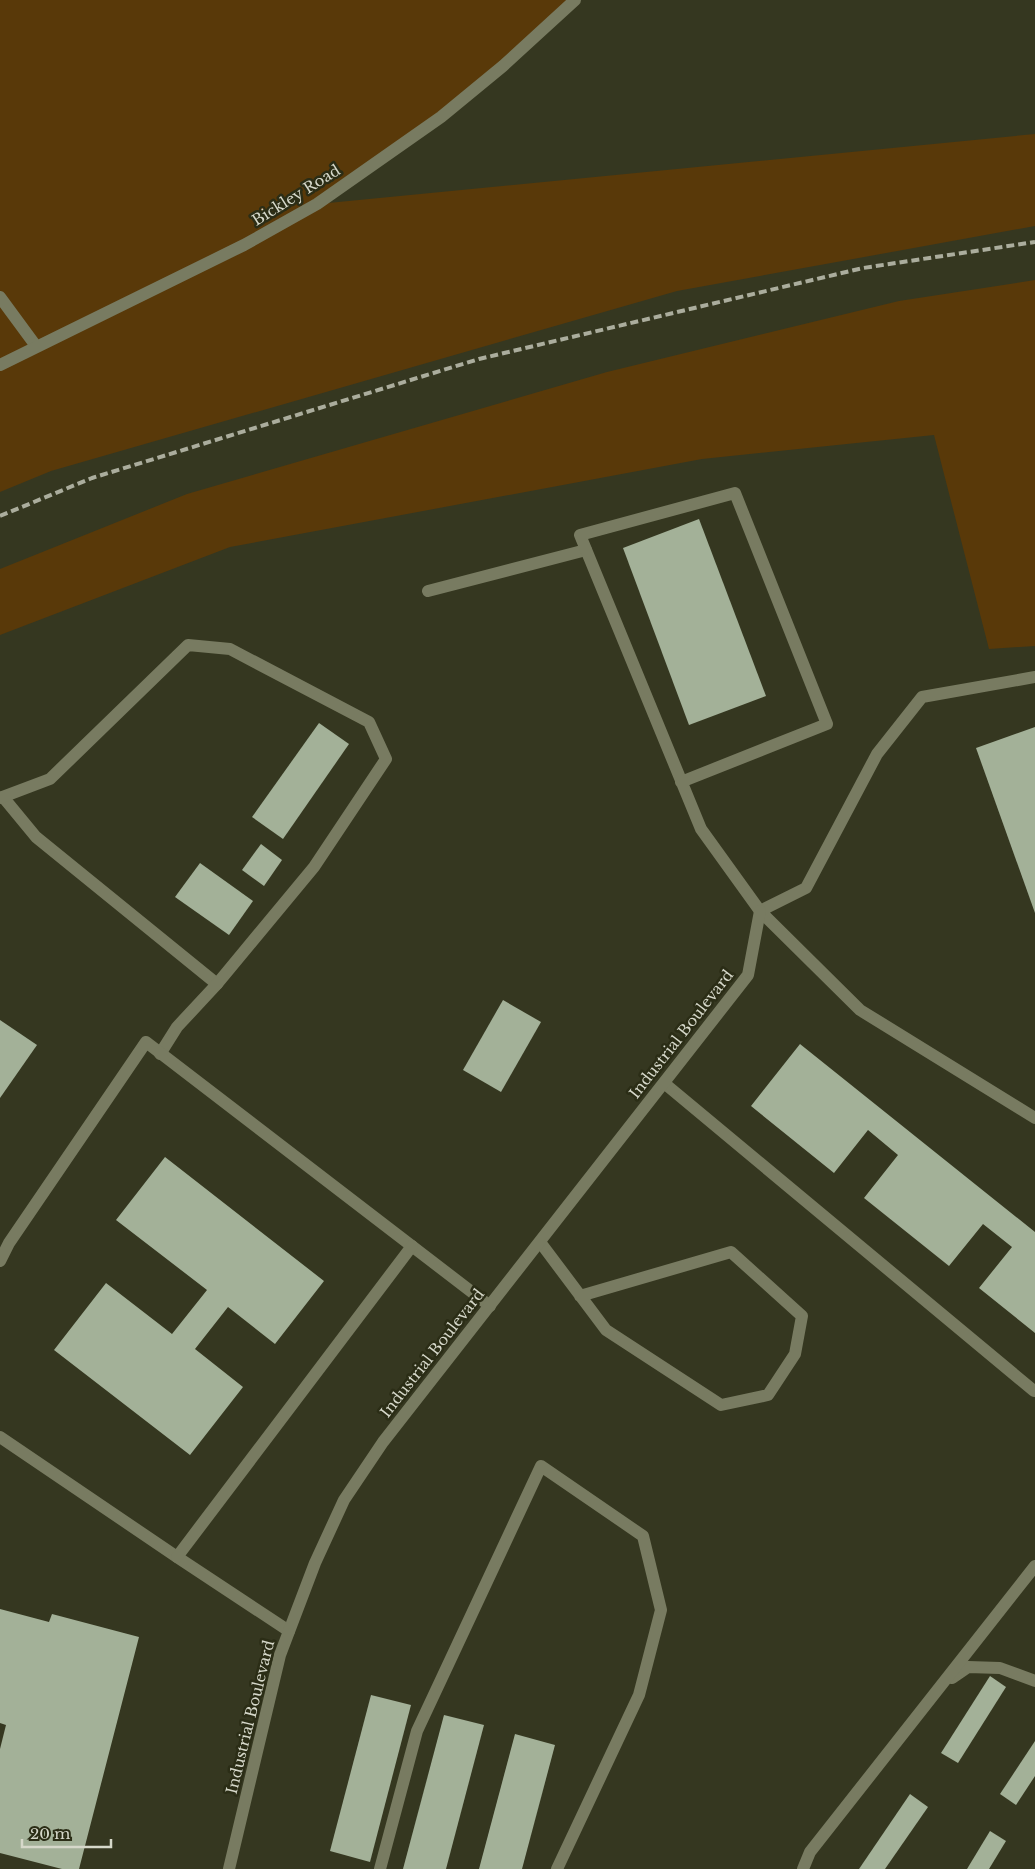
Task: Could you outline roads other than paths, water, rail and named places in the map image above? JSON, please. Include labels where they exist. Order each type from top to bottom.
[{"type":"street","name":"Bickley Road","points":[[0,365],[244,246],[317,204],[441,117],[503,66],[575,0]]},
{"type":"street","points":[[0,297],[36,346]]},
{"type":"street","points":[[682,782],[827,724],[735,493],[580,535],[700,829],[760,911],[860,1010],[1035,1118]]},
{"type":"street","points":[[428,591],[586,550]]},
{"type":"street","points":[[160,1054],[177,1027],[217,984],[314,867],[386,759],[369,722],[230,649],[188,645],[50,779],[2,798],[36,837],[217,984]]},
{"type":"street","points":[[760,911],[806,888],[877,754],[922,697],[1035,677]]},
{"type":"street","name":"Industrial Boulevard","points":[[229,1869],[280,1655],[315,1563],[344,1500],[384,1442],[748,975],[760,911]]},
{"type":"street","points":[[0,1261],[9,1243],[146,1042],[490,1306]]},
{"type":"street","points":[[664,1083],[1034,1391]]},
{"type":"street","points":[[540,1242],[580,1296],[606,1330],[721,1405],[768,1395],[795,1354],[802,1316],[732,1252],[580,1296]]},
{"type":"street","points":[[177,1557],[412,1246]]},
{"type":"street","points":[[0,1437],[289,1631]]},
{"type":"street","points":[[380,1869],[417,1731],[542,1466],[643,1536],[661,1610],[639,1695],[557,1869]]},
{"type":"street","points":[[803,1869],[810,1852],[1035,1566]]},
{"type":"street","points":[[941,1685],[968,1667],[1000,1668],[1035,1681]]},
{"type":"railway","points":[[0,516],[92,478],[479,359],[863,268],[1035,242]]}]
